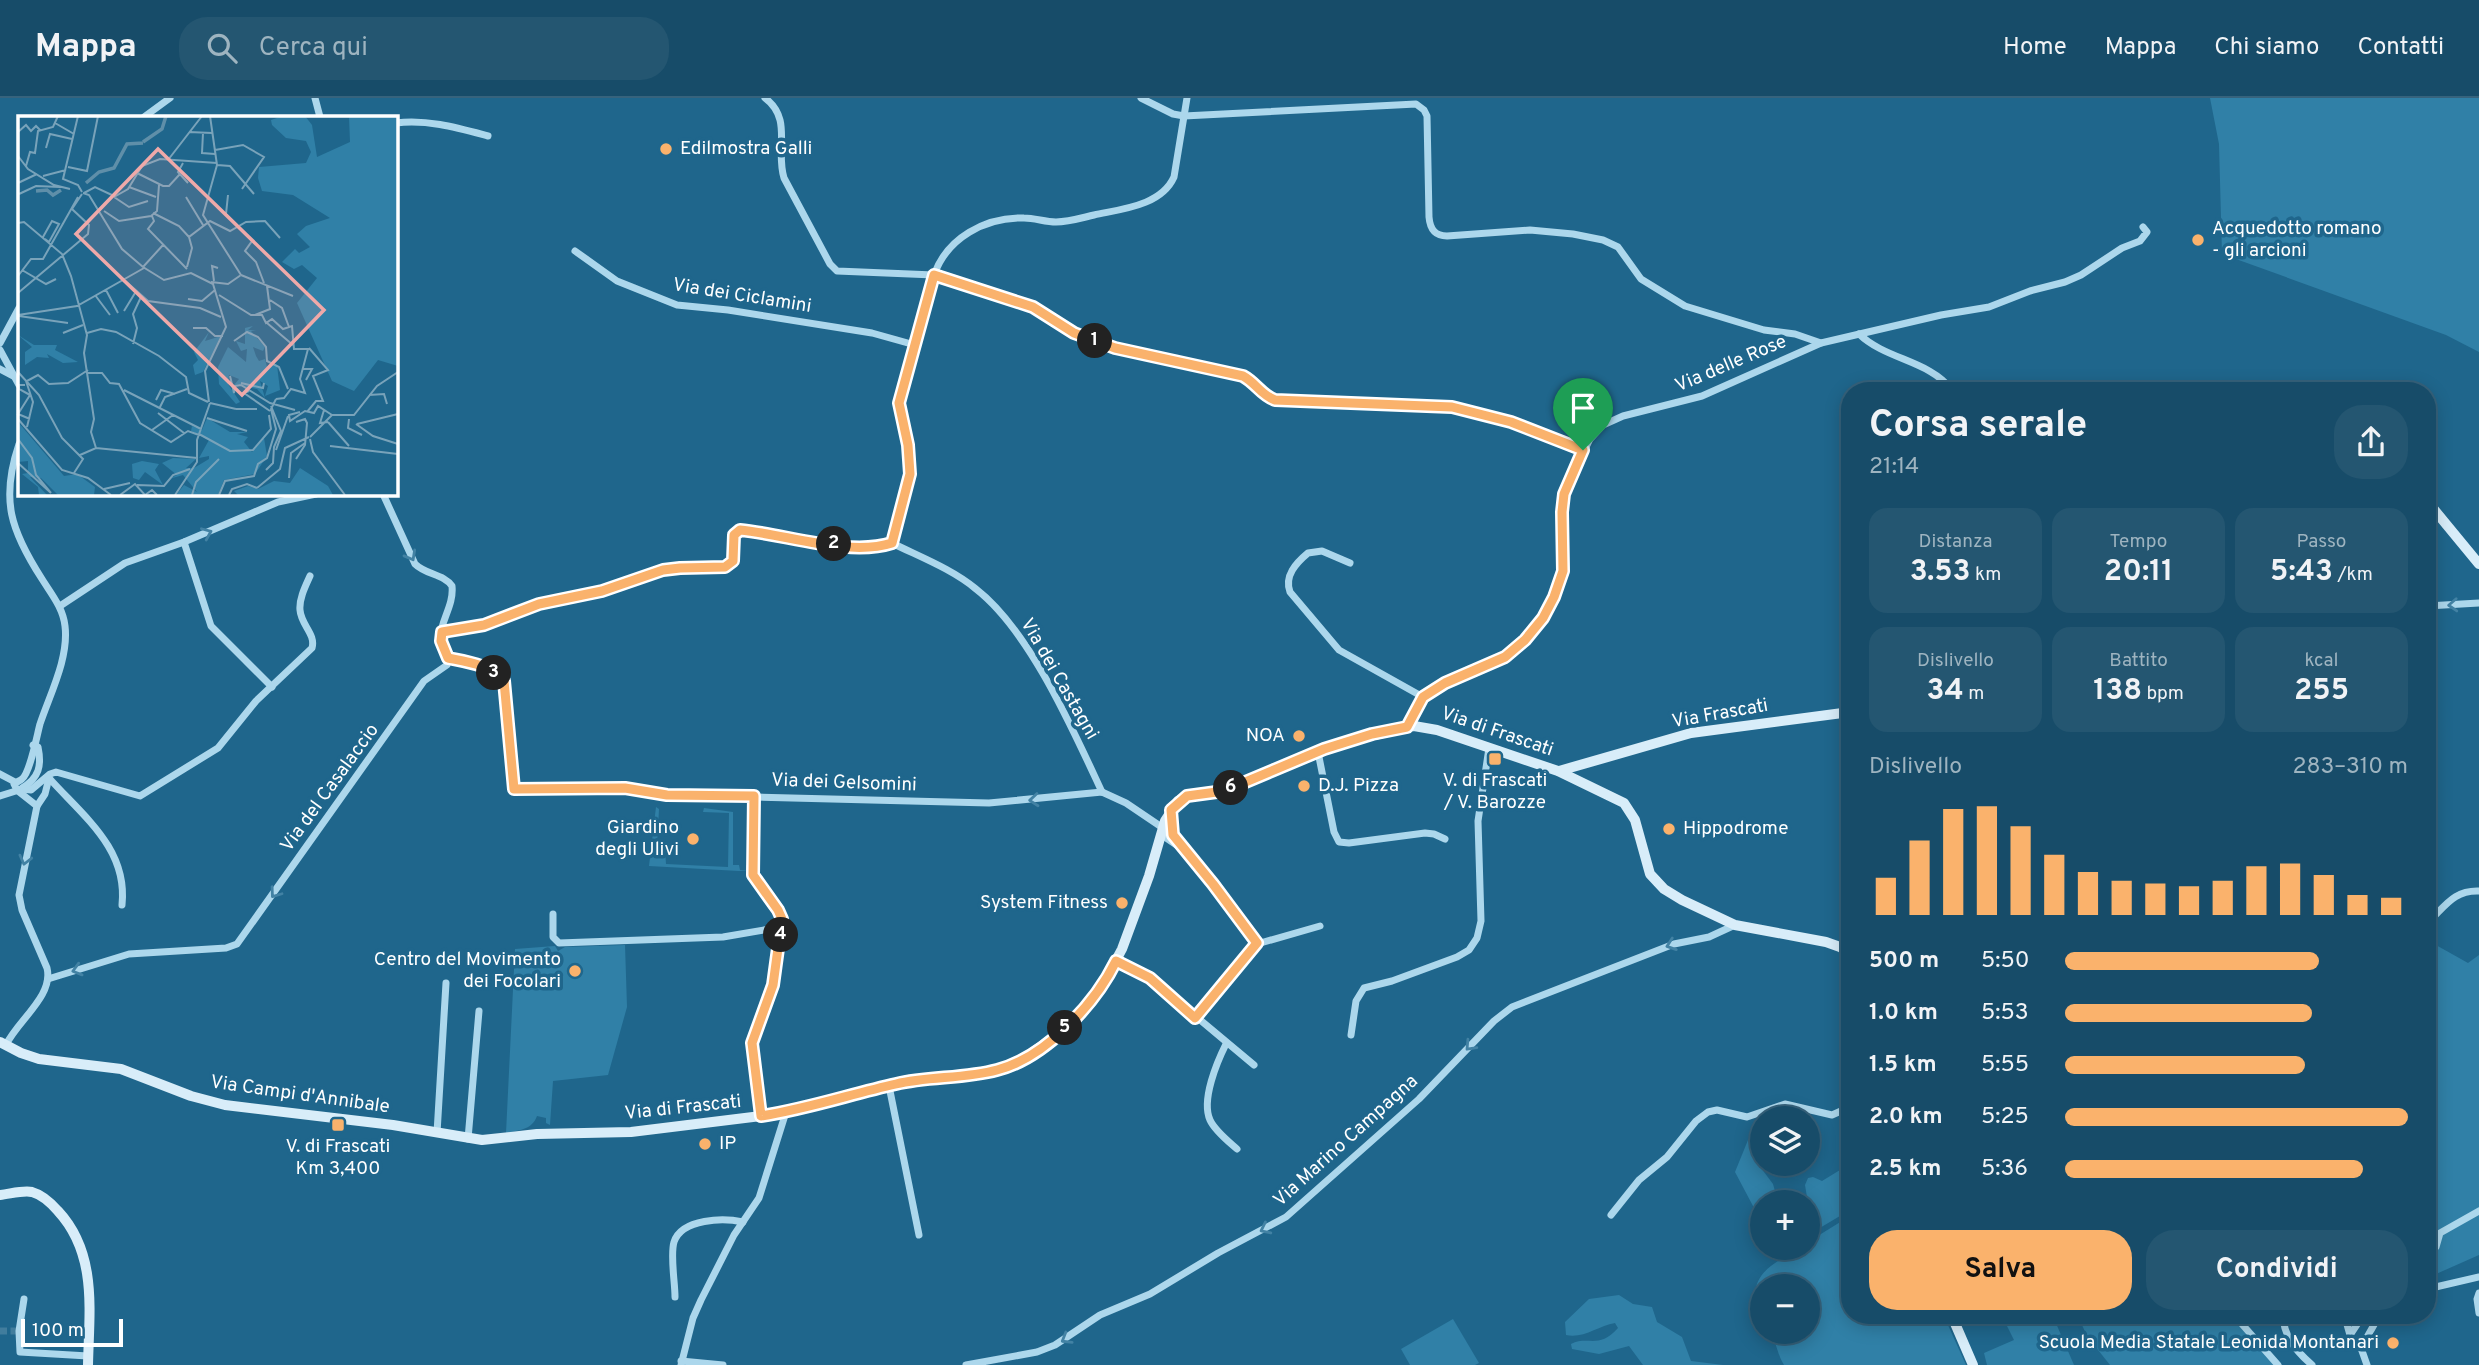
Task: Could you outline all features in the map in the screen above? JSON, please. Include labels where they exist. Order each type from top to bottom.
[{"type":"main road","points":[[2436,511],[2479,564]]},
{"type":"main road","name":"Via Frascati","points":[[1559,771],[1691,733],[1841,713]]},
{"type":"main road","name":"Via di Frascati","points":[[437,1133],[468,1139],[498,1140],[542,1134],[631,1132],[786,1112],[930,1077],[991,1072],[1017,1062],[1037,1050],[1077,1017],[1100,990],[1116,961],[1138,909],[1171,810],[1187,796],[1230,789],[1318,751],[1372,734],[1407,727],[1419,726],[1437,730],[1559,771],[1629,808],[1637,823],[1648,871],[1664,889],[1735,925],[1826,942],[1841,950]]},
{"type":"main road","name":"Via Campi d'Annibale","points":[[3,1044],[39,1059],[121,1069],[191,1096],[225,1105],[393,1125],[437,1133]]},
{"type":"main road","points":[[0,1195],[29,1192],[42,1197],[64,1217],[76,1237],[86,1262],[89,1281],[88,1361]]},
{"type":"main road","points":[[1955,1324],[1973,1365]]},
{"type":"street","points":[[145,116],[160,101],[170,98]]},
{"type":"street","points":[[315,98],[320,116]]},
{"type":"street","points":[[765,98],[776,107],[780,116],[784,178],[833,268],[844,273],[934,275],[1033,307],[1074,333],[1115,348],[1243,376],[1261,393],[1275,400],[1452,407],[1511,422],[1583,450]]},
{"type":"street","points":[[1141,98],[1173,114],[1184,116],[1415,103],[1423,108],[1427,116],[1428,211],[1430,225],[1435,233],[1447,236],[1535,230],[1603,240],[1618,247],[1641,279],[1685,306],[1821,342]]},
{"type":"street","points":[[442,632],[484,625],[539,604],[602,591],[663,570],[725,567],[733,561],[734,535],[740,530],[822,544],[873,547],[892,543],[910,474],[908,445],[899,403],[934,275],[941,259],[954,243],[982,225],[1017,218],[1062,222],[1132,207],[1159,195],[1175,176],[1187,98]]},
{"type":"street","points":[[397,123],[411,121],[444,125],[488,136]]},
{"type":"street","name":"Via delle Rose","points":[[1423,697],[1445,683],[1505,657],[1525,640],[1543,618],[1563,571],[1564,494],[1583,450],[1593,434],[1605,423],[1702,396],[1821,342],[1941,314],[1989,307],[2029,291],[2068,281],[2142,239],[2147,232],[2143,227]]},
{"type":"street","name":"Via dei Ciclamini","points":[[575,251],[621,284],[681,306],[728,310],[875,334],[915,345]]},
{"type":"street","points":[[0,342],[18,311]]},
{"type":"street","points":[[1859,334],[1880,350],[1936,374],[1944,382]]},
{"type":"street","points":[[0,350],[18,384]]},
{"type":"street","points":[[0,369],[13,376]]},
{"type":"street","points":[[0,796],[21,786],[40,768],[36,746],[40,724],[65,646],[65,623],[60,606],[18,538],[9,484],[18,448]]},
{"type":"street","points":[[60,606],[120,565],[184,542],[281,501],[311,495]]},
{"type":"street","points":[[383,495],[415,564],[424,571],[447,580],[452,586],[452,598],[441,641],[448,658]]},
{"type":"street","points":[[184,542],[211,626],[272,687]]},
{"type":"street","name":"Via dei Castagni","points":[[892,543],[966,581],[998,609],[1045,678],[1101,792]]},
{"type":"street","points":[[1350,563],[1322,551],[1310,552],[1291,572],[1288,587],[1339,650],[1423,697],[1407,727]]},
{"type":"street","points":[[0,774],[28,790],[51,775],[64,773],[134,796],[145,794],[215,750],[250,708],[310,651],[313,639],[301,618],[300,608],[310,576]]},
{"type":"street","points":[[2436,605],[2479,603]]},
{"type":"street","name":"Via dei Gelsomini","points":[[448,658],[479,665],[497,674],[504,681],[514,789],[625,788],[667,795],[989,803],[1101,792]]},
{"type":"street","name":"Via del Casalaccio","points":[[48,979],[134,953],[226,948],[237,944],[423,683],[445,667],[448,658]]},
{"type":"street","points":[[1351,1035],[1356,998],[1364,988],[1392,981],[1457,957],[1469,950],[1477,938],[1481,922],[1478,821],[1489,748]]},
{"type":"street","points":[[1318,751],[1334,832],[1339,842],[1349,844],[1428,833],[1445,839]]},
{"type":"street","points":[[27,798],[40,790],[51,775]]},
{"type":"street","points":[[3,1044],[44,990],[48,979],[47,968],[19,895],[37,806],[46,792],[51,775]]},
{"type":"street","points":[[51,775],[110,847],[123,881],[122,905]]},
{"type":"street","points":[[21,786],[27,798],[37,806]]},
{"type":"street","points":[[1101,792],[1126,803],[1165,827],[1220,892],[1257,943]]},
{"type":"street","points":[[754,796],[753,875],[782,916],[773,985],[752,1043],[761,1116]]},
{"type":"street","points":[[1165,827],[1172,844]]},
{"type":"street","points":[[1159,848],[1172,844],[1184,849]]},
{"type":"street","points":[[2436,914],[2456,895],[2466,891],[2479,891]]},
{"type":"street","points":[[552,914],[554,939],[559,943],[723,937],[782,927]]},
{"type":"street","name":"Via Marino Campagna","points":[[969,1365],[1039,1351],[1055,1345],[1100,1315],[1150,1294],[1218,1253],[1286,1217],[1419,1099],[1494,1021],[1511,1007],[1674,944],[1709,937],[1735,925]]},
{"type":"street","points":[[1195,1018],[1257,943],[1320,926]]},
{"type":"street","points":[[1116,961],[1150,978],[1254,1065]]},
{"type":"street","points":[[437,1133],[446,983]]},
{"type":"street","points":[[468,1139],[471,1130],[478,1012]]},
{"type":"street","points":[[1226,1044],[1213,1075],[1208,1112],[1212,1124],[1237,1149]]},
{"type":"street","points":[[889,1086],[919,1235]]},
{"type":"street","points":[[1611,1215],[1639,1180],[1667,1157],[1696,1121],[1708,1112],[1717,1110],[1746,1117],[1785,1104],[1832,1115],[1841,1111]]},
{"type":"street","points":[[723,1365],[681,1363],[698,1306],[729,1244],[762,1192],[786,1112]]},
{"type":"street","points":[[2436,1247],[2440,1233],[2479,1211]]},
{"type":"street","points":[[675,1297],[673,1248],[679,1234],[703,1222],[722,1219],[743,1222]]},
{"type":"street","points":[[2436,1287],[2479,1277]]},
{"type":"street","points":[[2479,1293],[2479,1313]]},
{"type":"street","points":[[23,1299],[19,1331],[20,1352],[88,1361]]},
{"type":"street","points":[[2242,1324],[2278,1365]]},
{"type":"street","points":[[2283,1324],[2299,1353],[2312,1365]]},
{"type":"street","points":[[2347,1324],[2354,1343],[2362,1345]]},
{"type":"street","points":[[2350,1335],[2357,1324]]},
{"type":"street","points":[[2367,1365],[2362,1345],[2374,1324]]},
{"type":"shaded area","points":[[2210,98],[2479,98],[2479,352],[2446,335],[2222,254],[2219,144]]},
{"type":"shaded area","points":[[656,807],[659,809],[657,847],[665,848],[666,864],[728,867],[729,813],[703,812],[704,808],[733,812],[733,865],[739,865],[740,870],[746,870],[748,865],[750,870],[739,871],[649,866]]},
{"type":"shaded area","points":[[625,945],[627,1007],[608,1075],[553,1081],[550,1125],[546,1123],[546,1118],[537,1116],[528,1127],[506,1133],[515,949],[555,946],[558,951],[565,947]]},
{"type":"shaded area","points":[[2436,945],[2468,963],[2479,955],[2479,1255],[2436,1274]]},
{"type":"shaded area","points":[[1750,1137],[1750,1176],[1767,1176],[1775,1190],[1750,1190],[1750,1200],[1735,1172]]},
{"type":"shaded area","points":[[1841,1168],[1841,1215],[1820,1228],[1820,1190],[1806,1190],[1805,1185],[1808,1178],[1822,1181]]},
{"type":"shaded area","points":[[1841,1222],[1841,1324],[1948,1324],[1966,1365],[1784,1365],[1775,1344],[1820,1344],[1820,1274],[1763,1274],[1780,1260],[1820,1260],[1820,1235]]},
{"type":"shaded area","points":[[1619,1295],[1633,1304],[1652,1307],[1657,1322],[1682,1337],[1691,1361],[1723,1365],[1643,1365],[1629,1346],[1599,1354],[1572,1349],[1571,1344],[1605,1339],[1618,1328],[1615,1323],[1572,1336],[1566,1335],[1565,1322],[1589,1299]]},
{"type":"shaded area","points":[[1453,1319],[1479,1363],[1410,1365],[1401,1349]]},
{"type":"shaded area","points":[[2006,1324],[2056,1324],[2074,1365],[1987,1365],[1984,1353],[2014,1340]]},
{"type":"shaded area","points":[[2082,1324],[2240,1324],[2277,1365],[2110,1365],[2087,1336]]},
{"type":"tunnel","points":[[0,1331],[19,1331]]},
{"type":"place","name":"Edilmostra Galli","points":[[666,149]]},
{"type":"place","name":"Acquedotto romano - gli arcioni","points":[[2198,240]]},
{"type":"place","name":"NOA","points":[[1299,736]]},
{"type":"place","name":"V. di Frascati / V. Barozze","points":[[1495,759]]},
{"type":"place","name":"D.J. Pizza","points":[[1304,786]]},
{"type":"place","name":"Hippodrome","points":[[1669,829]]},
{"type":"place","name":"Giardino degli Ulivi","points":[[693,839]]},
{"type":"place","name":"System Fitness","points":[[1122,903]]},
{"type":"place","name":"Centro del Movimento dei Focolari","points":[[575,971]]},
{"type":"place","name":"V. di Frascati Km 3,400","points":[[338,1125]]},
{"type":"place","name":"IP","points":[[705,1144]]},
{"type":"place","name":"Scuola Media Statale Leonida Montanari","points":[[2393,1343]]},
{"type":"route","points":[[934,275],[1033,307],[1074,333],[1115,348],[1243,376],[1261,393],[1275,400],[1452,407],[1511,422],[1583,450],[1569,478],[1563,499],[1563,571],[1558,587],[1540,622],[1515,649],[1490,665],[1431,691],[1419,702],[1407,727],[1372,734],[1324,749],[1224,791],[1187,796],[1178,801],[1171,810],[1173,835],[1257,943],[1195,1018],[1150,978],[1116,961],[1100,990],[1077,1017],[1037,1050],[1013,1064],[987,1072],[908,1081],[786,1112],[761,1116],[751,1052],[753,1035],[776,974],[782,924],[782,916],[753,875],[754,796],[667,795],[625,788],[514,789],[504,681],[497,674],[479,665],[448,658],[440,637],[442,632],[484,625],[539,604],[602,591],[663,570],[725,567],[733,561],[734,535],[740,530],[822,544],[873,547],[892,543],[910,474],[908,445],[899,403],[934,275]]}]
